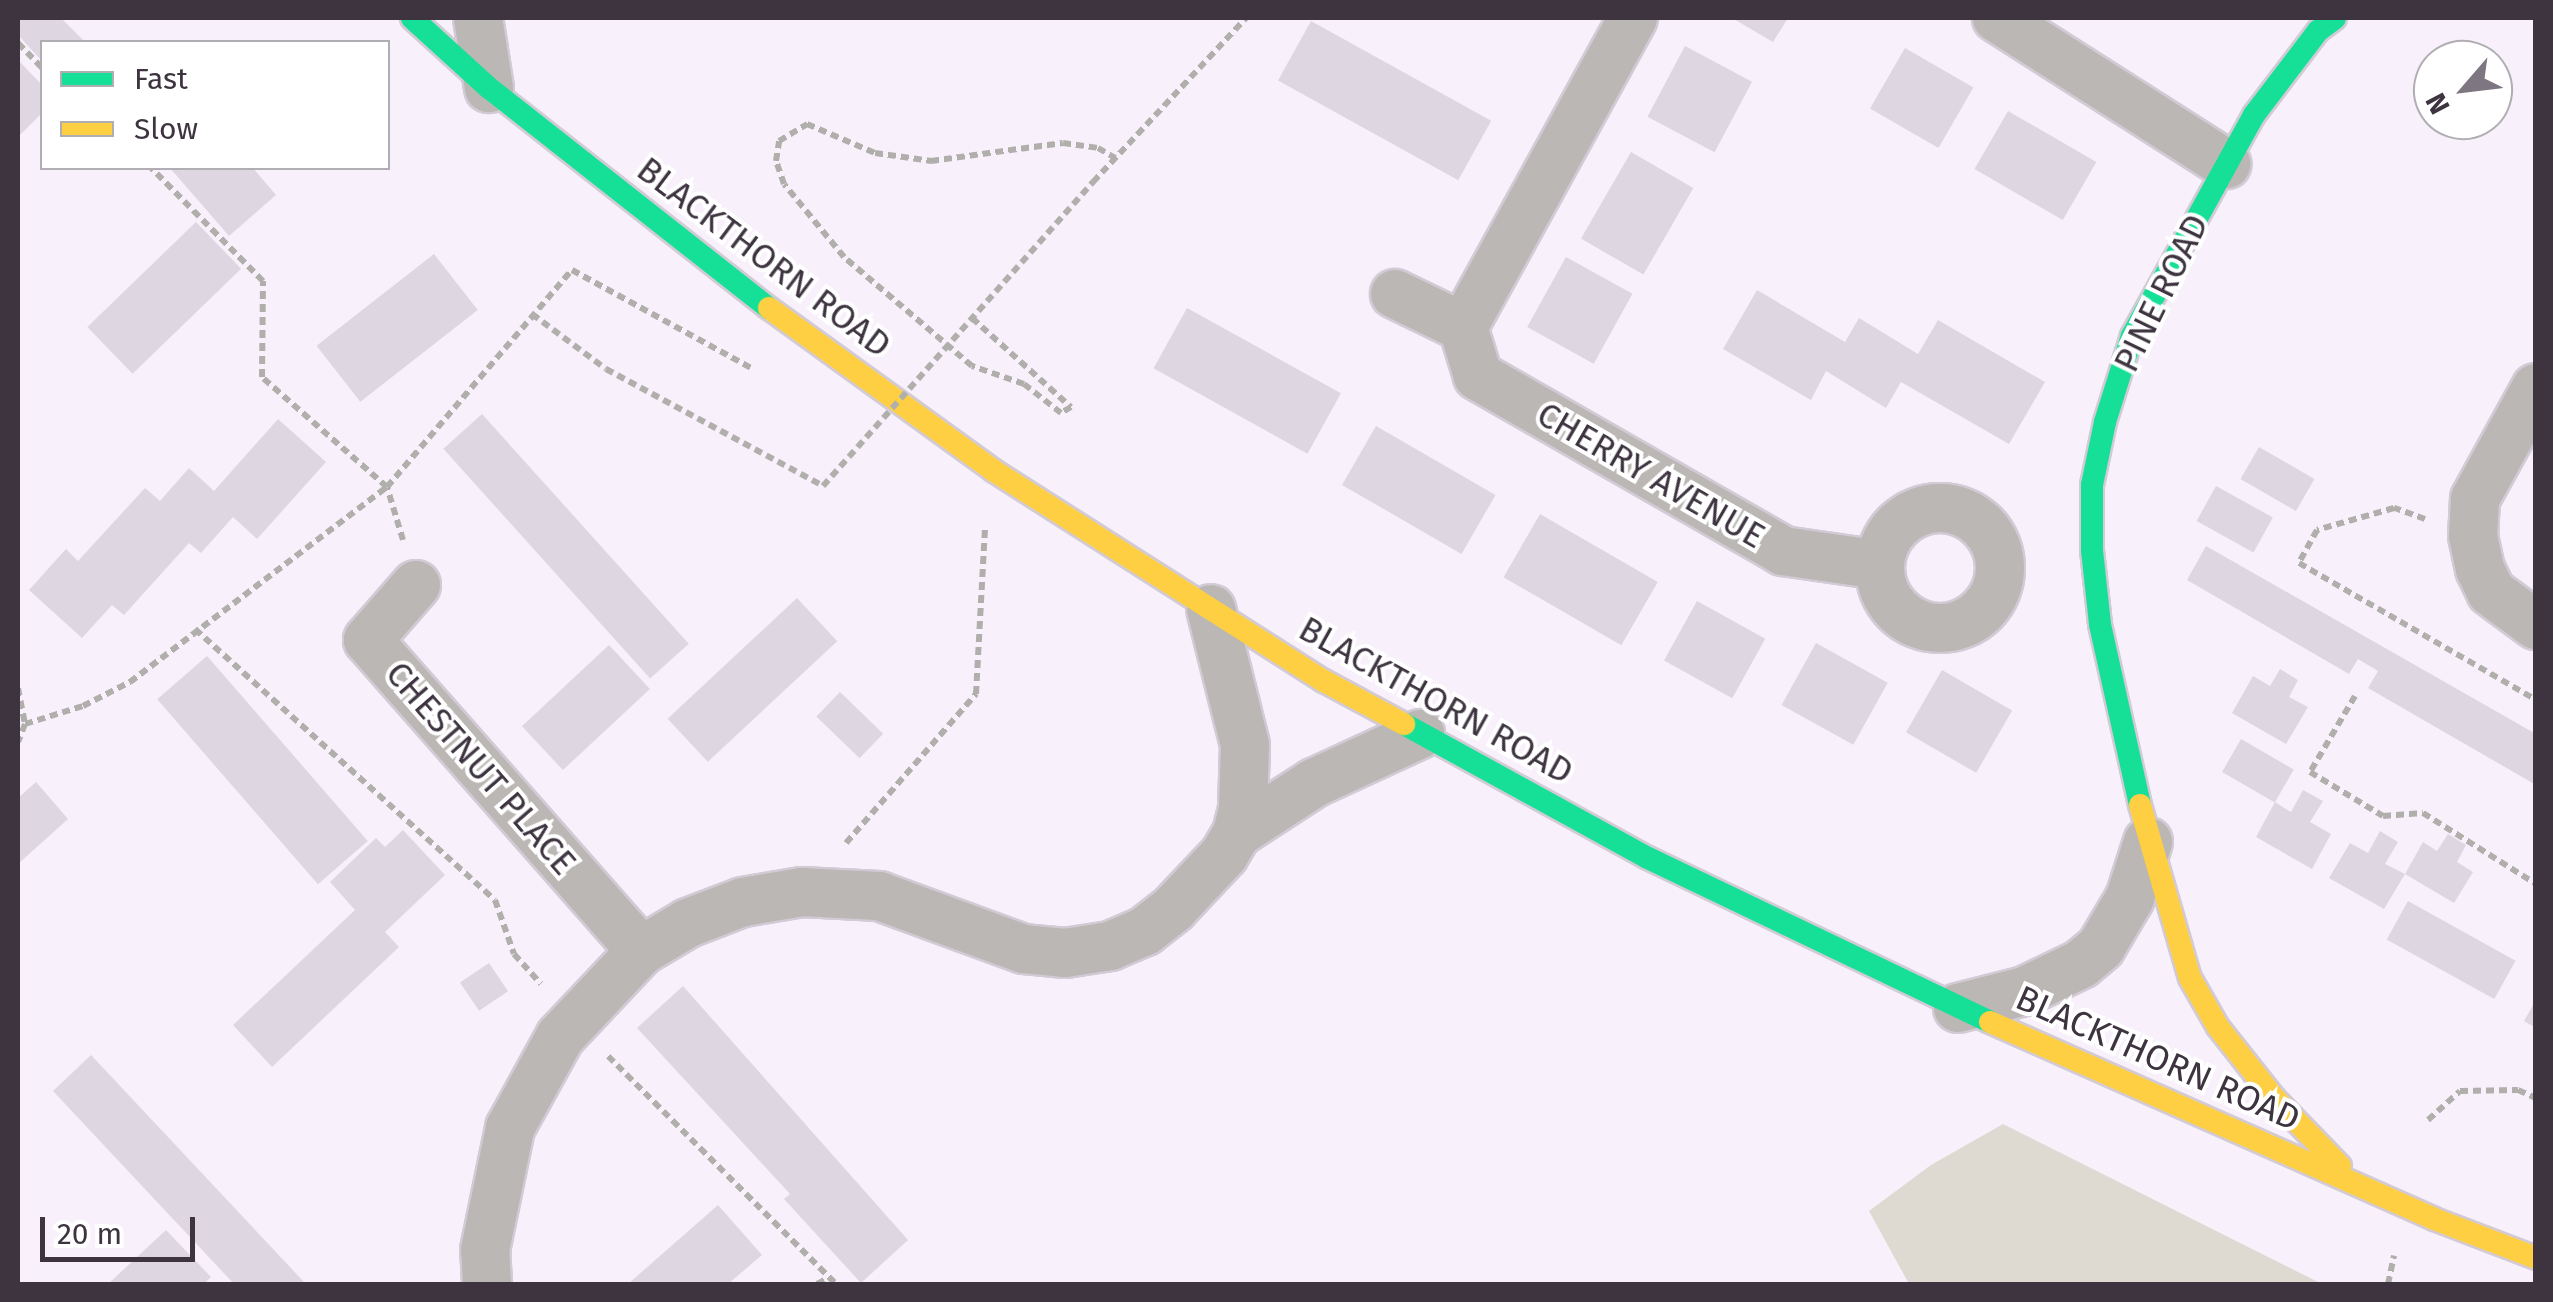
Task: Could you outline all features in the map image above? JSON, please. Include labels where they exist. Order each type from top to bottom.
[{"type":"street","name":"BLACKTHORN ROAD","points":[[412,18],[489,88],[805,336],[994,470],[1324,681],[1648,858],[1958,1008],[2359,1186],[2536,1258]]},
{"type":"street","points":[[478,18],[489,88]]},
{"type":"street","points":[[1396,294],[1463,327],[1633,18]]},
{"type":"street","points":[[1997,18],[2226,164]]},
{"type":"street","name":"PINE ROAD","points":[[2336,18],[2318,31],[2286,71],[2226,164],[2132,336],[2104,422],[2092,485],[2100,624],[2148,842],[2190,978],[2218,1026],[2274,1098],[2359,1186]]},
{"type":"street","name":"CHERRY AVENUE","points":[[1463,327],[1478,376],[1749,532],[1783,551],[1880,565]]},
{"type":"street","points":[[2536,388],[2475,499],[2473,536],[2480,569],[2491,592],[2536,625]]},
{"type":"street","name":"CHESTNUT PLACE","points":[[416,585],[368,640],[641,951]]},
{"type":"street","points":[[1211,609],[1245,745],[1246,780],[1237,833]]},
{"type":"street","points":[[487,1284],[486,1250],[510,1128],[560,1036],[641,951],[688,923],[743,902],[802,892],[879,896],[1024,948],[1065,953],[1110,946],[1145,930],[1206,878],[1237,833],[1314,784],[1420,734]]},
{"type":"street","points":[[1958,1008],[2026,991],[2082,964],[2101,948],[2130,898],[2148,842]]},
{"type":"path","points":[[532,314],[606,369],[822,486],[1115,158],[1246,18]]},
{"type":"path","points":[[18,43],[40,66]]},
{"type":"path","points":[[972,318],[1071,407],[1061,413],[1024,384],[972,366],[844,257],[805,215],[784,184],[776,160],[779,141],[806,124],[875,154],[931,162],[1063,143],[1098,148],[1115,158]]},
{"type":"path","points":[[153,170],[263,281],[262,377],[386,486],[416,585]]},
{"type":"path","points":[[26,724],[83,706],[130,682],[386,486],[572,270],[761,373]]},
{"type":"path","points":[[860,436],[875,447]]},
{"type":"path","points":[[802,892],[976,694],[985,528],[994,470]]},
{"type":"path","points":[[2473,536],[2394,508],[2318,530],[2299,564],[2536,700]]},
{"type":"path","points":[[969,516],[985,528]]},
{"type":"path","points":[[196,629],[495,900],[514,954],[574,1022],[836,1284]]},
{"type":"path","points":[[18,688],[26,724],[18,742]]},
{"type":"path","points":[[2355,696],[2310,772],[2383,816],[2423,814],[2536,884]]},
{"type":"path","points":[[2428,1120],[2460,1091],[2518,1090],[2536,1098]]},
{"type":"path","points":[[816,1284],[828,1279]]},
{"type":"shaded area","points":[[2003,1124],[2322,1284],[1909,1284],[1869,1211],[1931,1165]]},
{"type":"building","points":[[18,18],[61,18],[83,40],[40,40],[40,59],[18,35]]},
{"type":"building","points":[[1732,18],[1788,18],[1773,42]]},
{"type":"building","points":[[1311,21],[1491,121],[1458,180],[1278,80]]},
{"type":"building","points":[[1685,46],[1752,82],[1715,152],[1647,117]]},
{"type":"building","points":[[1905,48],[1973,88],[1938,148],[1870,109]]},
{"type":"building","points":[[18,60],[40,83],[40,115],[18,137]]},
{"type":"building","points":[[2008,111],[2096,162],[2063,220],[1974,169]]},
{"type":"building","points":[[1631,152],[1693,188],[1643,275],[1581,239]]},
{"type":"building","points":[[172,170],[255,170],[276,195],[229,236]]},
{"type":"building","points":[[196,222],[241,269],[133,374],[87,327]]},
{"type":"building","points":[[434,254],[478,310],[360,402],[317,346]]},
{"type":"building","points":[[1566,257],[1632,294],[1594,364],[1527,327]]},
{"type":"building","points":[[1757,290],[1845,342],[1859,318],[1918,354],[1938,320],[2045,382],[2009,444],[1901,382],[1886,408],[1826,371],[1811,400],[1723,349]]},
{"type":"building","points":[[1187,308],[1341,393],[1307,454],[1154,368]]},
{"type":"building","points":[[482,414],[689,644],[650,678],[443,449]]},
{"type":"building","points":[[278,419],[326,462],[257,539],[233,517],[201,553],[189,543],[124,615],[112,605],[82,638],[29,590],[66,549],[78,561],[145,488],[160,501],[189,468],[214,491]]},
{"type":"building","points":[[1376,426],[1496,495],[1462,554],[1342,485]]},
{"type":"building","points":[[2259,447],[2314,479],[2296,511],[2240,479]]},
{"type":"building","points":[[2216,486],[2273,518],[2253,552],[2197,521]]},
{"type":"building","points":[[1540,514],[1658,582],[1621,645],[1504,577]]},
{"type":"building","points":[[2206,546],[2536,734],[2536,785],[2368,688],[2378,671],[2358,659],[2349,674],[2187,580]]},
{"type":"building","points":[[797,598],[837,641],[708,762],[668,719]]},
{"type":"building","points":[[1697,601],[1765,639],[1732,698],[1664,660]]},
{"type":"building","points":[[1816,643],[1888,683],[1853,745],[1782,705]]},
{"type":"building","points":[[609,645],[650,689],[563,770],[522,726]]},
{"type":"building","points":[[207,656],[368,841],[318,884],[157,699]]},
{"type":"building","points":[[2280,669],[2298,680],[2289,697],[2308,707],[2286,744],[2232,713],[2253,676],[2270,686]]},
{"type":"building","points":[[1942,670],[2012,710],[1976,773],[1906,732]]},
{"type":"building","points":[[840,692],[883,734],[860,758],[816,716]]},
{"type":"building","points":[[2241,739],[2294,770],[2275,802],[2222,772]]},
{"type":"building","points":[[36,782],[68,819],[18,864],[18,798]]},
{"type":"building","points":[[2303,790],[2323,801],[2310,822],[2331,834],[2312,869],[2256,837],[2275,802],[2291,812]]},
{"type":"building","points":[[403,830],[445,875],[385,932],[399,947],[272,1067],[233,1025],[355,910],[330,882],[376,838],[385,847]]},
{"type":"building","points":[[2380,831],[2398,842],[2385,864],[2405,874],[2384,909],[2329,878],[2350,843],[2368,853]]},
{"type":"building","points":[[2448,834],[2466,845],[2457,862],[2473,872],[2454,903],[2405,874],[2423,842],[2437,851]]},
{"type":"building","points":[[2408,901],[2516,961],[2494,999],[2387,939]]},
{"type":"building","points":[[489,963],[508,991],[479,1011],[460,983]]},
{"type":"building","points":[[683,986],[908,1240],[861,1283],[784,1199],[790,1194],[637,1028]]},
{"type":"building","points":[[2536,1000],[2536,1028],[2524,1021]]},
{"type":"building","points":[[91,1055],[302,1284],[234,1284],[53,1091]]},
{"type":"building","points":[[718,1205],[762,1255],[728,1284],[628,1284]]},
{"type":"building","points":[[166,1230],[211,1277],[204,1284],[108,1284]]},
{"type":"traffic: fast","points":[[412,18],[489,88],[769,308]]},
{"type":"traffic: fast","points":[[2140,805],[2100,624],[2092,550],[2092,485],[2105,422],[2132,336],[2254,115],[2318,31],[2335,18]]},
{"type":"traffic: fast","points":[[1404,724],[1648,858],[1990,1022]]},
{"type":"traffic: slow","points":[[769,308],[994,471],[1324,681],[1404,724]]},
{"type":"traffic: slow","points":[[2140,805],[2190,978],[2218,1027],[2274,1098],[2340,1166]]},
{"type":"traffic: slow","points":[[1990,1022],[2434,1219],[2536,1258]]}]
